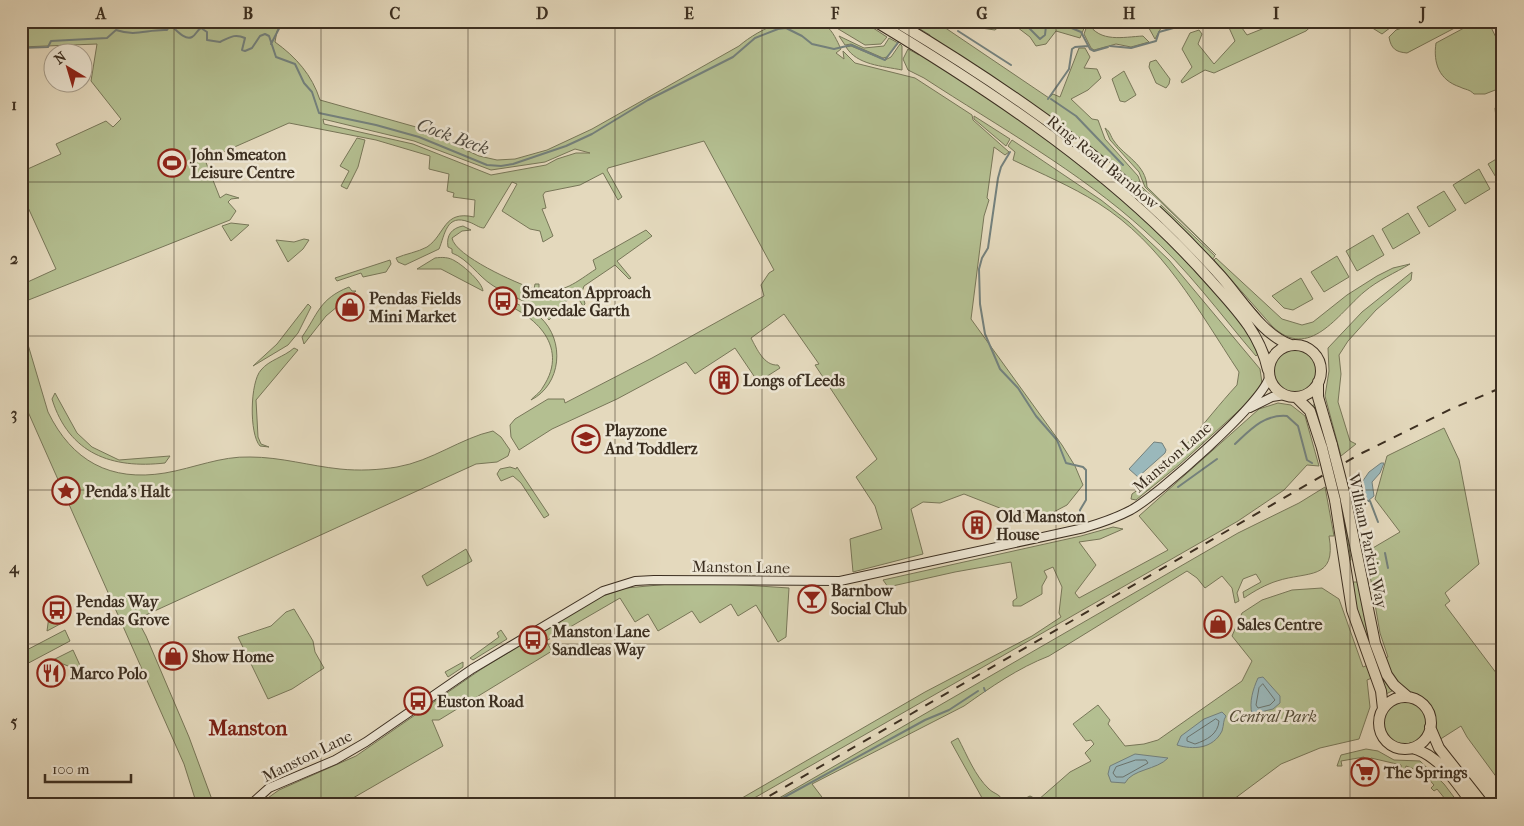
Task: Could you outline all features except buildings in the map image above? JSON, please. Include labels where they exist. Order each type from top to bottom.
[{"type":"highway","name":"Ring Road Barnbow","points":[[875,21],[925,45],[1045,119],[1125,182],[1218,273],[1270,334],[1291,345]]},
{"type":"highway","name":"Ring Road Barnbow","points":[[895,21],[1087,164],[1169,236],[1248,323],[1260,342],[1269,374]]},
{"type":"highway","points":[[1291,345],[1306,348],[1318,359],[1320,366],[1318,382],[1309,393],[1296,398],[1284,396],[1273,386],[1269,374],[1274,355],[1291,345]]},
{"type":"highway","name":"William Parkin Way","points":[[1318,382],[1318,398],[1327,446],[1375,643],[1387,675],[1394,685],[1408,697]]},
{"type":"highway","name":"William Parkin Way","points":[[1296,398],[1310,411],[1327,446]]},
{"type":"highway","name":"William Parkin Way","points":[[1340,498],[1352,610],[1381,691],[1383,709]]},
{"type":"highway","points":[[1412,748],[1424,740],[1431,720],[1426,707],[1421,702],[1408,697],[1394,699],[1383,709],[1379,725],[1383,737],[1396,747],[1412,748],[1428,753],[1437,761],[1473,805]]},
{"type":"highway","points":[[1430,727],[1439,748],[1484,805]]},
{"type":"street","name":"Manston Lane","points":[[250,805],[269,788],[335,760],[366,742],[472,669],[603,591],[635,581],[654,580],[840,581],[1084,528],[1112,518],[1139,505],[1167,483],[1248,409],[1265,390],[1269,374]]},
{"type":"street","name":"Manston Lane","points":[[1248,409],[1272,397],[1284,396]]},
{"type":"green space","points":[[793,20],[816,21],[826,26],[835,36],[841,49],[836,53],[844,59],[843,51],[855,63],[915,78],[972,115],[973,120],[1009,152],[1005,155],[994,147],[987,198],[989,200],[984,216],[971,319],[1062,445],[1075,466],[1083,485],[1067,505],[1044,517],[1032,512],[1010,512],[964,494],[940,503],[923,502],[911,509],[923,554],[853,572],[850,539],[882,529],[875,506],[856,477],[877,459],[815,365],[819,364],[784,314],[751,338],[758,352],[765,360],[773,365],[778,365],[780,368],[758,382],[735,348],[695,374],[686,362],[617,399],[552,429],[519,450],[511,437],[510,425],[515,419],[548,399],[564,399],[565,403],[652,358],[764,296],[761,285],[769,273],[774,270],[704,141],[608,168],[607,170],[622,197],[618,200],[603,173],[580,185],[545,192],[543,195],[546,208],[542,209],[553,236],[543,242],[540,231],[530,229],[502,211],[517,184],[512,182],[484,228],[469,222],[455,220],[445,232],[439,249],[405,265],[398,262],[396,258],[427,247],[446,224],[456,217],[474,217],[475,200],[453,197],[454,193],[447,191],[449,174],[429,169],[430,156],[376,140],[289,123],[205,160],[220,198],[226,194],[239,198],[231,199],[228,202],[236,211],[230,220],[26,301],[21,285],[56,269],[21,192],[21,172],[61,154],[56,144],[106,121],[113,127],[121,119],[92,82],[97,44],[92,44],[92,42],[42,42],[42,46],[21,47],[21,21],[136,21],[140,27],[162,21],[283,21],[277,31],[275,42],[302,67],[313,82],[320,100],[416,127],[479,156],[497,160],[515,159],[547,150],[592,129],[769,27]],"holes":[[[323,119],[414,141],[491,170],[545,162],[575,149],[590,153],[576,153],[546,165],[491,175],[413,144],[324,124]]]},
{"type":"green space","points":[[825,21],[866,21],[871,24],[870,26],[887,37],[881,44],[865,45]]},
{"type":"green space","points":[[920,21],[953,21],[944,27],[1049,98],[1053,94],[1060,97],[1079,48],[1085,48],[1090,57],[1084,68],[1097,69],[1101,78],[1088,90],[1071,99],[1092,119],[1098,120],[1105,139],[1138,176],[1142,187],[1215,256],[1212,260],[1260,315],[1139,190],[1137,184],[929,38],[930,35],[915,26]]},
{"type":"green space","points":[[973,21],[1006,21],[995,30],[981,28]]},
{"type":"green space","points":[[1009,21],[1087,21],[1080,38],[1056,31],[1046,44],[1036,46],[1030,37]]},
{"type":"green space","points":[[1145,21],[1174,21],[1161,28],[1155,39]]},
{"type":"green space","points":[[1226,21],[1237,21],[1247,35],[1282,21],[1317,21],[1306,31],[1214,73],[1205,70],[1182,83],[1181,81],[1192,67],[1182,49],[1190,33],[1199,30],[1202,34],[1198,44],[1214,64],[1235,41]]},
{"type":"green space","points":[[1367,21],[1399,21],[1382,34],[1366,24]]},
{"type":"green space","points":[[1423,21],[1468,21],[1407,53],[1397,51],[1393,47],[1389,37],[1396,30]]},
{"type":"green space","points":[[1477,21],[1488,21],[1503,52],[1503,87],[1485,94],[1474,94],[1447,80],[1439,70],[1435,50],[1436,43]]},
{"type":"green space","points":[[1088,23],[1099,34],[1105,36],[1120,38],[1143,36],[1149,42],[1131,47],[1116,44],[1094,50],[1084,34]]},
{"type":"green space","points":[[839,36],[864,48],[884,46],[889,38],[898,43],[887,57],[883,58],[851,44],[845,45]]},
{"type":"green space","points":[[900,44],[902,46],[902,70],[863,61],[846,47],[851,46],[885,60],[891,57]]},
{"type":"green space","points":[[908,49],[919,55],[921,53],[1061,148],[1147,220],[1241,320],[1258,354],[1256,356],[1175,260],[1120,209],[1066,169],[924,78],[908,70],[903,59]]},
{"type":"green space","points":[[1156,60],[1170,79],[1166,88],[1156,83],[1149,67],[1150,62]]},
{"type":"green space","points":[[1124,71],[1136,95],[1125,102],[1120,101],[1112,79]]},
{"type":"green space","points":[[1503,99],[1503,128],[1496,118],[1495,108]]},
{"type":"green space","points":[[974,116],[1010,139],[1006,146],[974,119]]},
{"type":"green space","points":[[1105,128],[1118,146],[1139,166],[1146,179],[1147,187],[1216,255],[1145,187],[1139,172],[1110,140]]},
{"type":"green space","points":[[357,138],[365,140],[358,167],[347,189],[341,186],[349,171],[340,166]]},
{"type":"green space","points":[[1012,140],[1101,200],[1129,222],[1169,260],[1260,369],[1262,383],[1256,395],[1179,465],[1136,500],[1131,499],[1132,494],[1162,470],[1188,443],[1237,385],[1239,372],[1194,302],[1142,238],[1121,219],[1098,203],[1013,160],[1015,152],[1008,146]]},
{"type":"green space","points":[[1498,158],[1503,158],[1503,182],[1500,184],[1488,164]]},
{"type":"green space","points":[[1479,169],[1490,189],[1465,204],[1453,185]]},
{"type":"green space","points":[[1444,191],[1456,210],[1429,227],[1417,207]]},
{"type":"green space","points":[[1408,213],[1420,233],[1393,249],[1382,229]]},
{"type":"green space","points":[[231,223],[249,225],[231,241],[222,226]]},
{"type":"green space","points":[[463,226],[471,230],[462,231],[452,238],[464,253],[487,268],[514,281],[534,289],[535,284],[539,284],[539,290],[548,291],[563,289],[576,282],[596,269],[593,260],[646,230],[652,236],[617,261],[631,278],[629,279],[615,265],[584,286],[582,292],[585,304],[583,306],[578,298],[570,299],[549,320],[530,304],[492,285],[463,259],[452,253],[452,249],[448,247],[449,236],[453,230]]},
{"type":"green space","points":[[1373,235],[1384,255],[1357,271],[1346,251]]},
{"type":"green space","points":[[304,239],[309,240],[303,249],[288,262],[276,240],[294,242]]},
{"type":"green space","points":[[1337,256],[1349,277],[1324,292],[1311,272]]},
{"type":"green space","points":[[435,258],[448,258],[459,263],[476,279],[483,291],[441,269],[417,269]]},
{"type":"green space","points":[[1216,258],[1282,319],[1302,325],[1313,322],[1347,295],[1377,276],[1393,268],[1410,264],[1369,288],[1322,331],[1311,337],[1298,339],[1286,336],[1272,326],[1214,260]]},
{"type":"green space","points":[[390,260],[391,264],[386,272],[363,277],[361,273],[337,281],[335,278]]},
{"type":"green space","points":[[1412,272],[1411,280],[1376,310],[1348,341],[1339,355],[1341,374],[1338,402],[1350,441],[1356,444],[1341,456],[1325,396],[1329,371],[1328,348],[1362,312]]},
{"type":"green space","points":[[1301,278],[1313,299],[1293,310],[1284,308],[1272,296]]},
{"type":"green space","points":[[349,287],[352,291],[356,291],[326,316],[304,344],[302,337],[320,308],[331,297]]},
{"type":"green space","points":[[499,296],[526,308],[540,317],[554,338],[556,362],[554,373],[549,384],[531,400],[542,389],[550,372],[552,357],[550,344],[543,332],[533,321],[521,312],[493,300]]},
{"type":"green space","points":[[308,304],[311,307],[298,333],[288,345],[253,366],[277,344]]},
{"type":"green space","points":[[21,321],[48,412],[58,429],[81,455],[110,471],[145,475],[165,473],[218,460],[239,457],[273,458],[340,469],[383,469],[422,460],[481,434],[493,431],[501,437],[510,450],[508,456],[497,462],[476,464],[137,619],[189,737],[214,805],[197,805],[184,764],[21,396]]},
{"type":"green space","points":[[294,348],[298,350],[256,400],[258,437],[261,444],[269,447],[260,446],[254,431],[252,408],[257,376],[268,364]]},
{"type":"green space","points":[[1299,349],[1311,355],[1316,363],[1316,379],[1311,387],[1303,392],[1291,393],[1279,387],[1274,379],[1273,367],[1279,355],[1287,350]]},
{"type":"green space","points":[[55,393],[77,433],[92,447],[119,460],[170,456],[165,463],[146,464],[110,460],[95,454],[81,445],[69,433],[52,399]]},
{"type":"green space","points":[[1278,403],[1291,405],[1305,416],[1319,466],[1307,465],[1284,490],[1238,521],[742,805],[730,805],[925,692],[1032,636],[1061,617],[1059,613],[1062,587],[1053,567],[1044,571],[1047,577],[1042,586],[1042,594],[1021,606],[1013,606],[1013,601],[1017,598],[1011,562],[888,587],[883,580],[1081,536],[1113,527],[1123,529],[1100,539],[1079,542],[1096,565],[1075,593],[1079,598],[1168,550],[1139,516],[1259,409]]},
{"type":"green space","points":[[1315,404],[1340,491],[1351,560],[1348,561],[1312,406]]},
{"type":"green space","name":"Central Park","points":[[1444,428],[1459,460],[1479,564],[1445,593],[1450,601],[1445,605],[1503,682],[1503,786],[1461,726],[1439,740],[1434,716],[1428,705],[1382,674],[1392,691],[1386,694],[1379,675],[1367,680],[1370,707],[1359,739],[1320,748],[1281,764],[1226,805],[986,805],[951,742],[958,738],[984,784],[1001,797],[1003,802],[1016,803],[1030,796],[1038,800],[1070,772],[1091,761],[1085,753],[1094,744],[1091,740],[1086,741],[1073,724],[1098,705],[1110,720],[1108,724],[1125,746],[1144,744],[1158,740],[1242,681],[1252,661],[1232,636],[1242,613],[1262,600],[1292,590],[1322,588],[1339,599],[1363,667],[1373,663],[1357,609],[1352,582],[1358,582],[1367,631],[1375,659],[1377,661],[1388,657],[1380,633],[1366,552],[1400,532],[1375,499],[1387,456]]},
{"type":"green space","points":[[510,467],[516,469],[517,467],[549,515],[544,518],[521,483],[513,476],[501,481],[497,474],[500,469]]},
{"type":"green space","points":[[1325,487],[1334,536],[1329,536],[1330,550],[1328,561],[1317,572],[1273,582],[1244,598],[1243,592],[1261,582],[1256,574],[1243,579],[1237,593],[1239,601],[1235,603],[1232,588],[1222,576],[1205,588],[1197,578],[1187,571],[1049,656],[1005,678],[964,706],[812,784],[828,805],[767,805],[1238,533],[1299,503]]},
{"type":"green space","points":[[466,549],[472,561],[427,586],[422,576]]},
{"type":"green space","points":[[670,584],[728,584],[789,588],[786,637],[778,642],[756,605],[738,616],[731,604],[700,623],[692,611],[658,631],[648,614],[635,622],[620,598],[546,641],[552,651],[439,720],[432,720],[443,746],[341,805],[258,805],[279,790],[356,756],[480,670],[597,598],[626,588]]},
{"type":"green space","points":[[51,601],[62,623],[47,631]]},
{"type":"green space","points":[[294,609],[313,641],[315,652],[324,668],[292,689],[268,699],[238,637],[271,626],[286,612]]},
{"type":"green space","points":[[65,630],[70,641],[21,667],[21,653]]},
{"type":"green space","points":[[501,630],[507,639],[473,660],[470,658],[499,637],[497,633]]},
{"type":"green space","points":[[73,650],[83,672],[53,660]]},
{"type":"green space","points":[[463,662],[463,667],[448,677],[445,672]]},
{"type":"green space","points":[[1401,701],[1409,701],[1421,707],[1427,723],[1421,739],[1409,745],[1401,745],[1389,739],[1383,727],[1383,719],[1389,707]]},
{"type":"green space","points":[[1366,749],[1378,751],[1394,760],[1420,761],[1444,784],[1460,805],[1450,805],[1437,789],[1434,791],[1431,788],[1434,785],[1425,775],[1419,775],[1422,772],[1406,766],[1405,770],[1401,769],[1401,765],[1371,758],[1369,762],[1365,761],[1364,757],[1341,761],[1342,766],[1337,766],[1341,755]]},
{"type":"water","points":[[1154,442],[1162,443],[1166,450],[1165,453],[1138,477],[1129,469]]},
{"type":"water","points":[[1381,463],[1384,463],[1380,473],[1372,482],[1374,496],[1368,501],[1360,485],[1369,472]]},
{"type":"water","points":[[1263,677],[1280,696],[1280,703],[1273,709],[1252,714],[1251,700],[1253,691],[1258,678]]},
{"type":"water","points":[[1222,712],[1226,716],[1222,731],[1208,745],[1196,748],[1177,745],[1181,736],[1204,719]]},
{"type":"water","points":[[1135,754],[1168,758],[1158,765],[1133,775],[1125,783],[1111,782],[1108,774],[1110,766]]},
{"type":"waterway","points":[[271,44],[283,21]]},
{"type":"waterway","name":"Cock Beck","points":[[910,25],[913,21]]},
{"type":"waterway","name":"Cock Beck","points":[[983,21],[990,26],[993,21]]},
{"type":"waterway","name":"Cock Beck","points":[[1022,21],[1040,39],[1045,35],[1046,26],[1055,21],[1081,32],[1090,49],[1094,51],[1108,47]]},
{"type":"waterway","name":"Cock Beck","points":[[1110,46],[1131,48],[1156,41],[1159,32],[1177,27],[1182,21]]},
{"type":"waterway","name":"Cock Beck","points":[[21,48],[48,47],[51,41],[107,38],[116,30],[130,33],[167,30],[170,25],[183,36],[189,38],[201,28],[207,32],[207,40],[220,42],[238,36],[245,38],[242,50],[245,51],[252,48],[260,36],[265,34],[269,36],[276,57],[295,64],[304,83],[312,92],[319,113],[376,125],[419,137],[487,165],[501,166],[513,164],[566,146],[592,134],[648,100],[733,57],[755,38],[778,29],[786,28],[802,36],[812,44],[834,49],[851,45],[885,60],[900,40]]},
{"type":"waterway","points":[[958,31],[1011,65]]},
{"type":"waterway","points":[[1048,99],[1069,69],[1072,49],[1088,46]]},
{"type":"waterway","points":[[1051,99],[1076,116],[1123,165]]},
{"type":"waterway","points":[[1010,152],[1001,167],[998,178],[988,248],[982,258],[979,269],[980,304],[985,334],[1000,369],[1018,388],[1036,416],[1057,440],[1066,463],[1083,467],[1086,470],[1086,500],[1080,510],[1080,519]]},
{"type":"waterway","points":[[1235,444],[1264,420],[1287,416],[1298,426],[1307,460],[1312,463]]},
{"type":"waterway","points":[[1178,487],[1217,459]]},
{"type":"waterway","points":[[1368,501],[1370,501],[1378,522]]},
{"type":"waterway","points":[[1385,553],[1388,568]]},
{"type":"waterway","points":[[770,805],[925,720],[949,710],[978,691]]},
{"type":"railway","points":[[754,805],[1358,455],[1451,409],[1503,387]]},
{"type":"place","name":"John Smeaton Leisure Centre","points":[[172,163]]},
{"type":"place","name":"Smeaton Approach Dovedale Garth","points":[[503,301]]},
{"type":"place","name":"Pendas Fields Mini Market","points":[[350,307]]},
{"type":"place","name":"Longs of Leeds","points":[[724,380]]},
{"type":"place","name":"Playzone And Toddlerz","points":[[586,439]]},
{"type":"place","name":"Penda's Halt","points":[[66,491]]},
{"type":"place","name":"Old Manston House","points":[[977,525]]},
{"type":"place","name":"Barnbow Social Club","points":[[812,599]]},
{"type":"place","name":"Pendas Way Pendas Grove","points":[[57,610]]},
{"type":"place","name":"Sales Centre","points":[[1218,624]]},
{"type":"place","name":"Manston Lane Sandleas Way","points":[[533,640]]},
{"type":"place","name":"Show Home","points":[[173,656]]},
{"type":"place","name":"Marco Polo","points":[[51,673]]},
{"type":"place","name":"Euston Road","points":[[418,701]]},
{"type":"place","name":"The Springs","points":[[1365,772]]},
{"type":"district","name":"Manston","points":[[248,728]]}]
